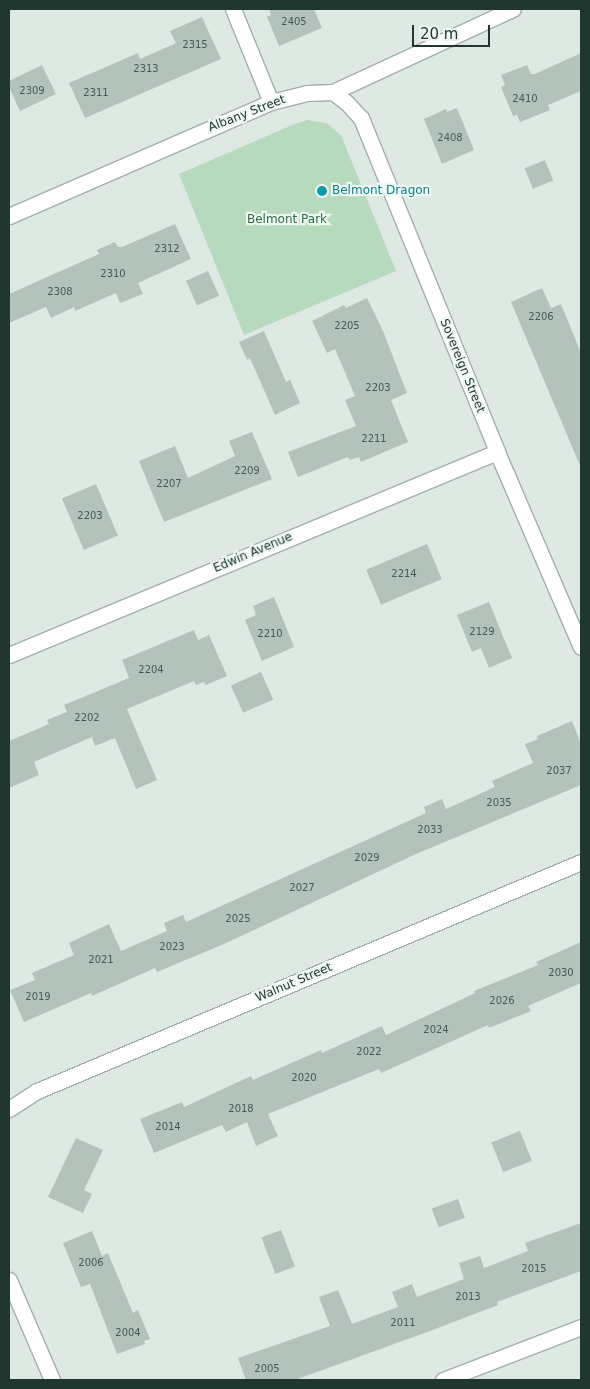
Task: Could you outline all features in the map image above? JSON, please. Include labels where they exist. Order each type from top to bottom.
[{"type":"street","points":[[234,9],[271,102]]},
{"type":"street","name":"Albany Street","points":[[9,216],[271,102],[307,93],[333,92],[513,9]]},
{"type":"street","name":"Sovereign Street","points":[[333,92],[346,102],[361,118],[497,452],[581,647]]},
{"type":"street","name":"Edwin Avenue","points":[[9,655],[497,452]]},
{"type":"street","name":"Walnut Street","points":[[9,1109],[18,1101],[37,1091],[581,862]]},
{"type":"street","points":[[9,1280],[52,1380]]},
{"type":"street","points":[[443,1380],[581,1327]]},
{"type":"green space","name":"Belmont Park","points":[[307,120],[326,123],[341,135],[396,271],[244,335],[179,174]]},
{"type":"building","points":[[269,9],[314,9],[322,28],[279,46],[267,17],[271,15]]},
{"type":"building","points":[[202,17],[221,59],[85,118],[69,83],[138,53],[140,59],[176,43],[170,31]]},
{"type":"building","points":[[581,53],[581,91],[548,105],[550,110],[520,122],[517,115],[513,116],[501,87],[505,85],[501,75],[527,65],[531,74],[535,74]]},
{"type":"building","points":[[42,65],[56,94],[20,111],[9,87],[9,81]]},
{"type":"building","points":[[457,108],[474,150],[442,164],[424,119],[446,109],[447,112]]},
{"type":"building","points":[[545,160],[553,180],[533,189],[525,168]]},
{"type":"building","points":[[175,224],[191,259],[138,283],[143,294],[120,303],[116,293],[75,311],[74,307],[51,318],[46,307],[9,323],[9,294],[99,254],[97,250],[115,242],[118,247],[122,247]]},
{"type":"building","points":[[208,271],[219,296],[197,305],[186,281]]},
{"type":"building","points":[[542,288],[551,308],[561,304],[581,353],[581,468],[511,302]]},
{"type":"building","points":[[367,298],[383,331],[407,393],[391,400],[408,442],[361,462],[359,457],[350,460],[348,457],[298,477],[288,452],[356,426],[345,400],[355,396],[335,349],[327,353],[312,321],[344,305],[346,308]]},
{"type":"building","points":[[264,331],[286,382],[290,380],[300,403],[275,415],[250,358],[247,360],[239,342]]},
{"type":"building","points":[[252,432],[272,479],[164,522],[139,461],[175,446],[188,478],[235,456],[229,441]]},
{"type":"building","points":[[96,484],[118,536],[84,550],[62,498]]},
{"type":"building","points":[[427,544],[442,579],[381,605],[366,570]]},
{"type":"building","points":[[274,597],[294,647],[262,661],[245,620],[256,615],[253,606]]},
{"type":"building","points":[[489,602],[512,658],[489,668],[481,648],[472,652],[457,615]]},
{"type":"building","points":[[194,630],[198,640],[209,635],[227,676],[206,685],[204,682],[196,685],[194,681],[127,709],[157,780],[136,789],[115,738],[95,746],[92,737],[34,762],[39,775],[9,788],[9,741],[49,724],[47,720],[67,712],[64,705],[129,678],[122,660]]},
{"type":"building","points":[[261,672],[273,699],[243,713],[231,685]]},
{"type":"building","points":[[572,721],[581,744],[581,785],[416,854],[224,944],[157,972],[155,968],[92,996],[91,993],[24,1022],[10,990],[35,980],[32,973],[74,955],[69,943],[109,924],[121,951],[167,931],[164,923],[183,915],[186,922],[426,813],[424,807],[442,799],[446,809],[495,787],[492,781],[533,763],[525,744],[538,739],[537,736]]},
{"type":"building","points":[[581,942],[581,983],[528,1006],[531,1011],[489,1028],[488,1025],[381,1073],[379,1069],[268,1114],[278,1136],[256,1146],[247,1122],[226,1132],[222,1125],[154,1153],[140,1119],[182,1102],[184,1107],[251,1076],[253,1080],[321,1050],[322,1053],[382,1026],[386,1035],[475,993],[474,991],[538,965],[536,962]]},
{"type":"building","points":[[520,1131],[532,1161],[503,1172],[491,1143]]},
{"type":"building","points":[[76,1138],[103,1150],[84,1190],[92,1194],[83,1213],[48,1197]]},
{"type":"building","points":[[458,1199],[465,1218],[439,1227],[432,1209]]},
{"type":"building","points":[[581,1223],[581,1271],[497,1302],[498,1305],[430,1331],[295,1380],[246,1380],[238,1358],[330,1326],[319,1297],[338,1290],[352,1324],[398,1307],[392,1292],[412,1284],[417,1297],[464,1279],[459,1263],[480,1256],[484,1268],[528,1251],[525,1243]]},
{"type":"building","points":[[281,1230],[295,1266],[275,1274],[261,1238]]},
{"type":"building","points":[[92,1231],[102,1256],[108,1253],[133,1313],[138,1310],[150,1339],[144,1341],[145,1344],[117,1354],[90,1284],[81,1287],[63,1243]]},
{"type":"place","name":"Belmont Dragon","points":[[322,191]]}]
